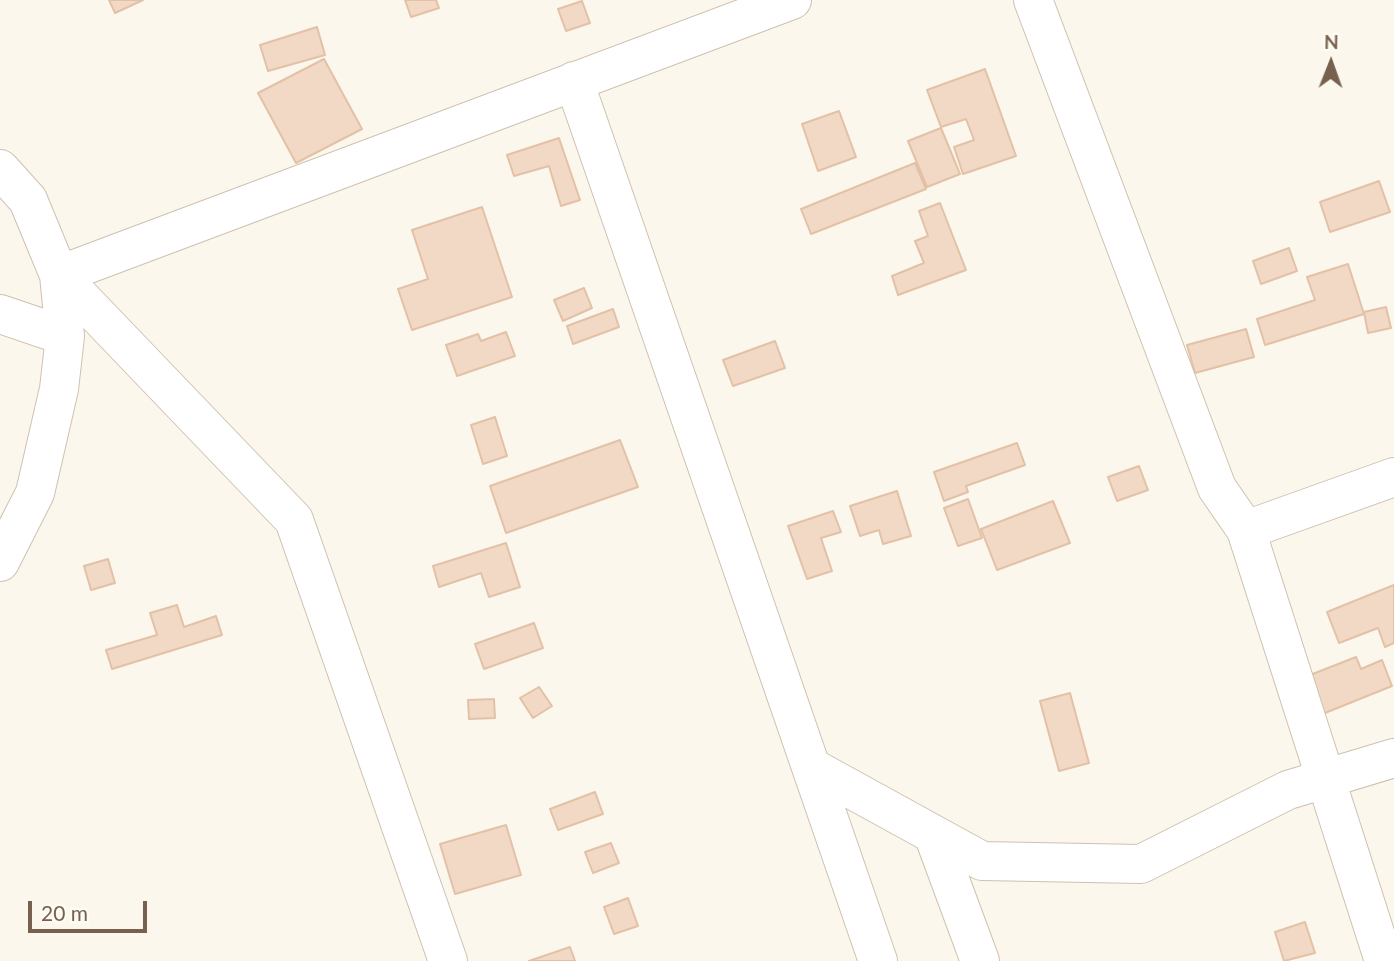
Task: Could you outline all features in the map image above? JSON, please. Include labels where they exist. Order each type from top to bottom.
[{"type":"street","points":[[59,275],[792,0]]},
{"type":"street","points":[[1033,0],[1217,488],[1246,530],[1384,961]]},
{"type":"street","points":[[575,81],[878,961]]},
{"type":"street","points":[[0,169],[29,200],[59,275],[65,336],[56,401],[35,493],[0,562]]},
{"type":"street","points":[[59,275],[294,520],[448,961]]},
{"type":"street","points":[[0,314],[65,336]]},
{"type":"street","points":[[1246,530],[1394,477]]},
{"type":"street","points":[[811,767],[982,861],[1141,864],[1288,790],[1394,758]]},
{"type":"street","points":[[933,834],[980,961]]},
{"type":"building","points":[[109,0],[143,0],[115,13]]},
{"type":"building","points":[[405,0],[436,0],[439,8],[411,17]]},
{"type":"building","points":[[582,1],[590,23],[566,31],[558,9]]},
{"type":"building","points":[[317,27],[325,55],[268,71],[260,45]]},
{"type":"building","points":[[324,59],[362,129],[296,163],[258,93]]},
{"type":"building","points":[[985,69],[1016,156],[963,174],[954,147],[974,140],[966,119],[941,127],[927,90]]},
{"type":"building","points":[[839,111],[856,157],[818,171],[802,124]]},
{"type":"building","points":[[941,128],[960,174],[927,187],[908,141]]},
{"type":"building","points":[[559,138],[580,200],[561,206],[549,166],[514,176],[507,155]]},
{"type":"building","points":[[915,163],[926,189],[811,234],[801,209]]},
{"type":"building","points":[[1379,181],[1390,212],[1330,232],[1320,202]]},
{"type":"building","points":[[940,203],[966,270],[898,295],[892,276],[924,263],[915,241],[928,236],[919,211]]},
{"type":"building","points":[[482,207],[512,297],[412,330],[398,289],[428,279],[412,230]]},
{"type":"building","points":[[1289,248],[1297,271],[1261,284],[1253,261]]},
{"type":"building","points":[[1348,264],[1364,314],[1265,345],[1257,319],[1315,300],[1307,277]]},
{"type":"building","points":[[584,288],[592,308],[563,321],[554,300]]},
{"type":"building","points":[[1386,307],[1391,328],[1368,333],[1364,312]]},
{"type":"building","points":[[613,309],[619,327],[573,344],[567,326]]},
{"type":"building","points":[[1246,329],[1254,357],[1195,373],[1187,345]]},
{"type":"building","points":[[506,332],[515,356],[457,376],[446,345],[478,334],[481,341]]},
{"type":"building","points":[[775,341],[785,368],[733,386],[723,360]]},
{"type":"building","points":[[495,417],[507,456],[483,464],[471,425]]},
{"type":"building","points":[[620,440],[638,487],[506,533],[490,486]]},
{"type":"building","points":[[1017,443],[1025,465],[966,486],[968,492],[944,501],[934,472]]},
{"type":"building","points":[[1139,466],[1148,490],[1117,501],[1108,477]]},
{"type":"building","points":[[897,491],[911,536],[883,544],[879,530],[860,536],[850,506]]},
{"type":"building","points":[[968,499],[982,538],[958,546],[944,508]]},
{"type":"building","points":[[1053,501],[1070,543],[997,570],[981,529]]},
{"type":"building","points":[[833,511],[841,532],[821,538],[832,571],[807,579],[788,526]]},
{"type":"building","points":[[506,543],[520,587],[489,597],[481,573],[439,587],[433,566]]},
{"type":"building","points":[[108,559],[115,583],[91,590],[84,566]]},
{"type":"building","points":[[1394,585],[1394,643],[1385,647],[1378,628],[1339,643],[1327,612]]},
{"type":"building","points":[[177,605],[184,627],[216,616],[222,635],[112,669],[106,650],[157,635],[150,613]]},
{"type":"building","points":[[534,623],[543,648],[484,669],[475,644]]},
{"type":"building","points":[[1356,657],[1361,669],[1382,660],[1392,686],[1320,715],[1305,677]]},
{"type":"building","points":[[539,687],[552,706],[533,718],[520,698]]},
{"type":"building","points":[[1070,693],[1089,763],[1059,771],[1040,701]]},
{"type":"building","points":[[494,699],[495,718],[469,719],[468,700]]},
{"type":"building","points":[[595,792],[603,814],[558,830],[550,809]]},
{"type":"building","points":[[506,825],[521,875],[455,894],[440,844]]},
{"type":"building","points":[[611,843],[619,863],[593,873],[585,852]]},
{"type":"building","points":[[628,898],[638,926],[614,934],[604,907]]},
{"type":"building","points":[[1305,922],[1315,953],[1284,961],[1275,932]]},
{"type":"building","points":[[570,947],[575,961],[529,961]]}]
